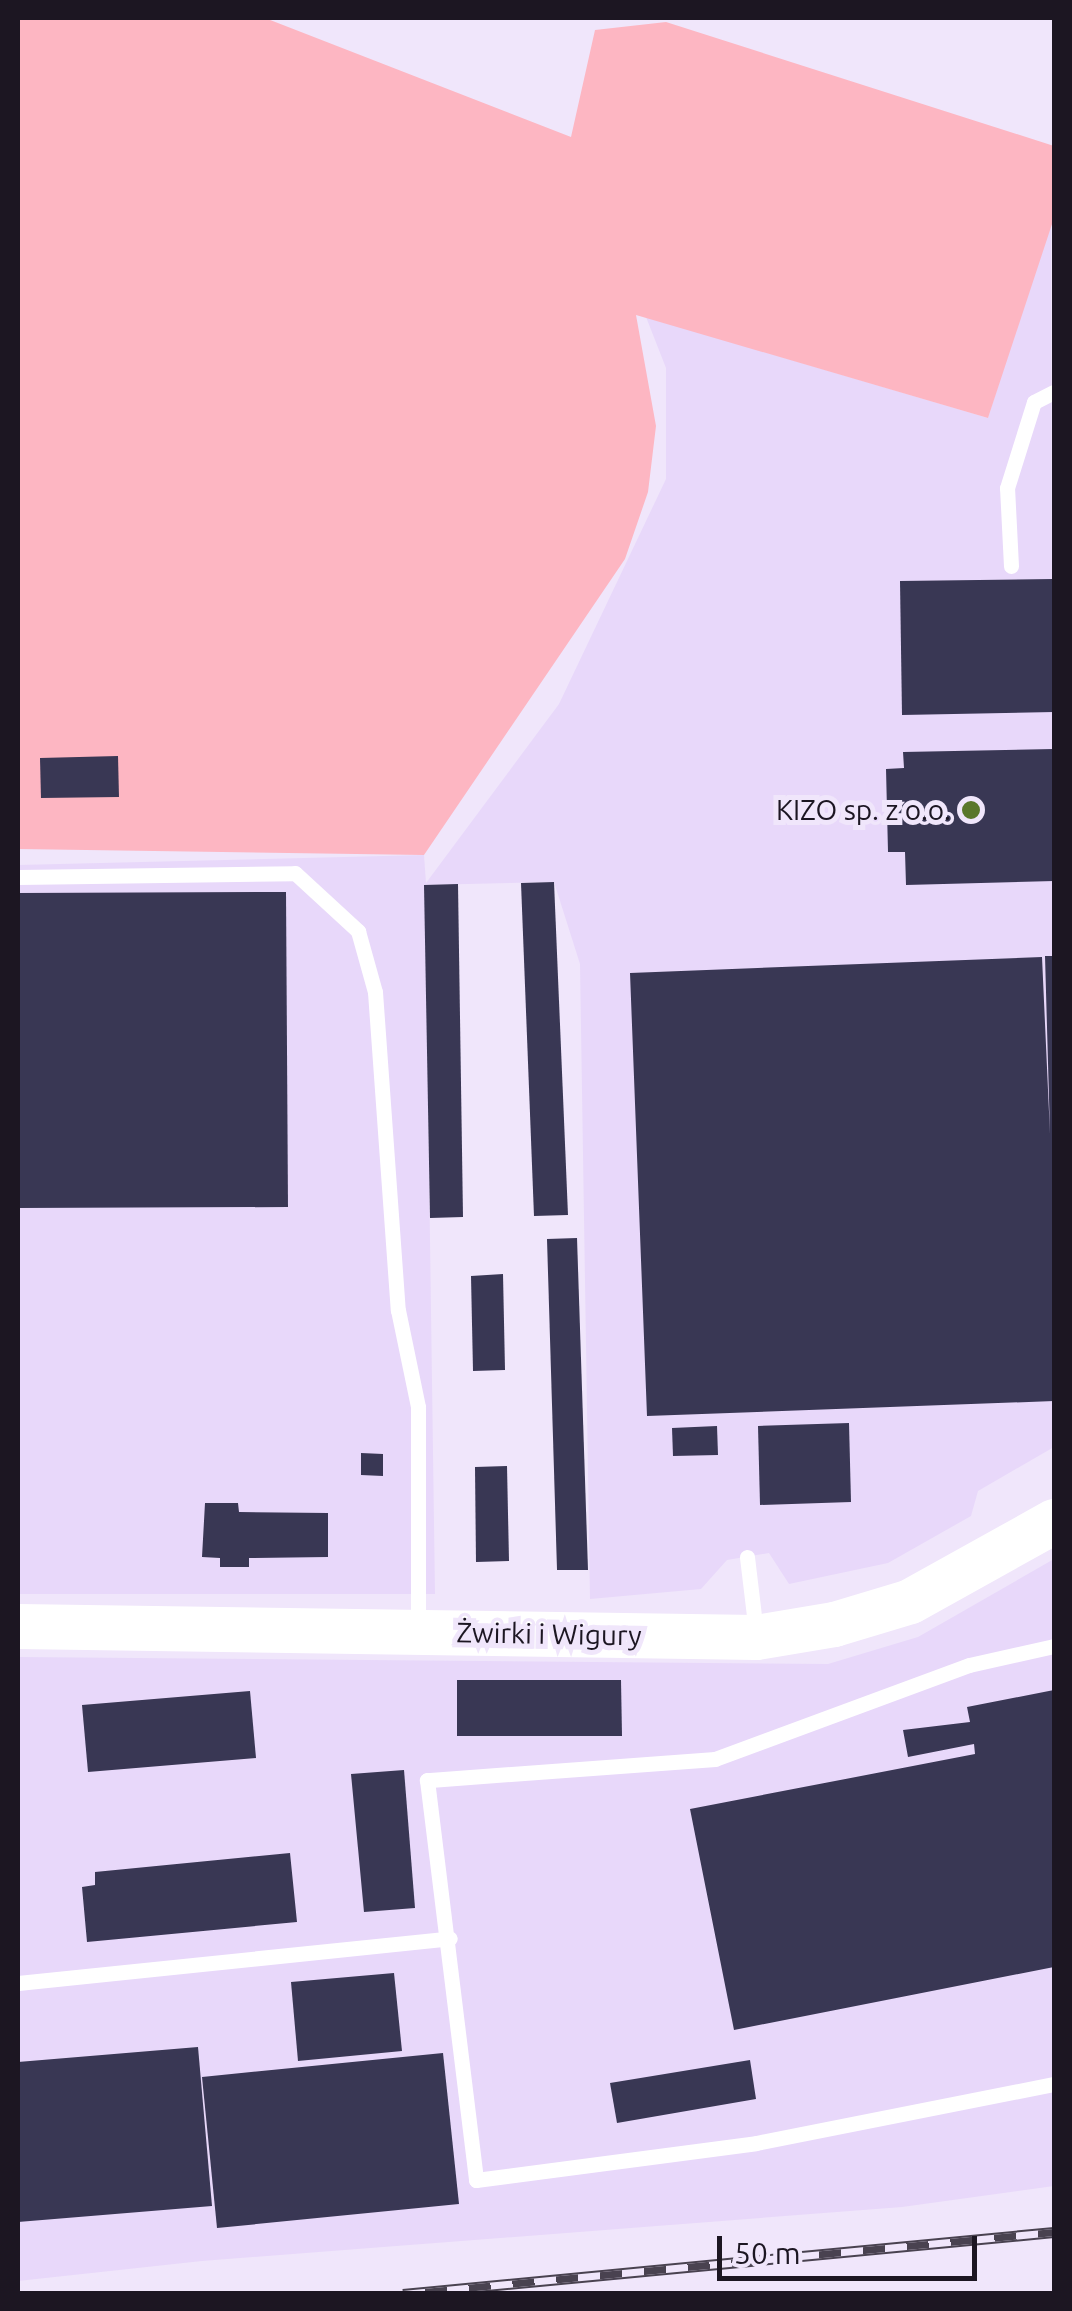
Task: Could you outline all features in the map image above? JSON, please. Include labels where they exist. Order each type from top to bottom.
[{"type":"street","name":"Żwirki i Wigury","points":[[18,1626],[756,1637],[834,1624],[910,1600],[1054,1521]]},
{"type":"lane","points":[[1011,566],[1007,488],[1034,402],[1054,392]]},
{"type":"lane","points":[[18,877],[295,873],[358,931],[375,992],[398,1310],[418,1407],[418,1633]]},
{"type":"lane","points":[[747,1557],[756,1637]]},
{"type":"lane","points":[[1054,1646],[968,1666],[715,1759],[428,1780],[450,1938],[476,2180],[756,2144],[1054,2084]]},
{"type":"lane","points":[[18,1982],[450,1938]]},
{"type":"shaded area","points":[[18,18],[265,18],[571,137],[595,30],[666,22],[1054,146],[1054,218],[988,418],[636,315],[656,426],[648,492],[625,559],[424,855],[18,849]]},
{"type":"shaded area","points":[[1051,217],[1054,1447],[978,1491],[971,1516],[888,1563],[789,1584],[769,1553],[727,1560],[701,1589],[590,1599],[580,964],[554,882],[425,885],[435,1594],[18,1594],[18,865],[424,855],[426,883],[559,704],[666,479],[666,368],[646,317],[988,418]]},
{"type":"shaded area","points":[[1054,1559],[1054,2186],[902,2207],[202,2261],[18,2281],[18,1657],[828,1664],[918,1637]]},
{"type":"building","points":[[1054,579],[1054,712],[902,715],[900,581]]},
{"type":"building","name":"KIZO sp. z o.o.","points":[[1054,749],[1054,881],[906,885],[905,852],[888,852],[886,769],[904,768],[903,752]]},
{"type":"building","points":[[118,756],[119,797],[41,798],[40,758]]},
{"type":"building","points":[[554,882],[568,1215],[534,1216],[521,883]]},
{"type":"building","points":[[458,884],[463,1217],[430,1218],[424,885]]},
{"type":"building","points":[[286,892],[288,1207],[18,1208],[18,893]]},
{"type":"building","points":[[1045,956],[1054,956],[1054,1401],[647,1416],[630,973],[1042,957],[1050,1134]]},
{"type":"building","points":[[577,1238],[588,1570],[557,1570],[547,1239]]},
{"type":"building","points":[[503,1274],[505,1370],[473,1371],[471,1276]]},
{"type":"building","points":[[849,1423],[851,1502],[760,1505],[758,1426]]},
{"type":"building","points":[[717,1426],[718,1455],[673,1456],[672,1428]]},
{"type":"building","points":[[361,1453],[383,1454],[383,1476],[361,1475]]},
{"type":"building","points":[[507,1466],[509,1561],[476,1562],[475,1467]]},
{"type":"building","points":[[205,1503],[238,1503],[239,1512],[328,1513],[328,1557],[249,1558],[249,1567],[220,1567],[220,1558],[202,1557]]},
{"type":"building","points":[[457,1680],[621,1680],[622,1736],[457,1736]]},
{"type":"building","points":[[1054,1690],[1054,1967],[734,2030],[690,1809],[975,1754],[974,1744],[908,1757],[903,1730],[970,1722],[967,1707]]},
{"type":"building","points":[[250,1691],[256,1758],[88,1772],[82,1705]]},
{"type":"building","points":[[404,1770],[415,1908],[364,1912],[351,1774]]},
{"type":"building","points":[[290,1853],[297,1922],[87,1942],[82,1887],[95,1885],[95,1872]]},
{"type":"building","points":[[394,1973],[402,2051],[298,2061],[291,1982]]},
{"type":"building","points":[[198,2047],[212,2206],[18,2222],[18,2062]]},
{"type":"building","points":[[443,2053],[459,2204],[217,2228],[202,2077]]},
{"type":"building","points":[[750,2060],[756,2099],[617,2123],[610,2083]]},
{"type":"railway","points":[[403,2294],[1054,2232]]},
{"type":"place","name":"KIZO sp. z o.o.","points":[[971,810]]}]
